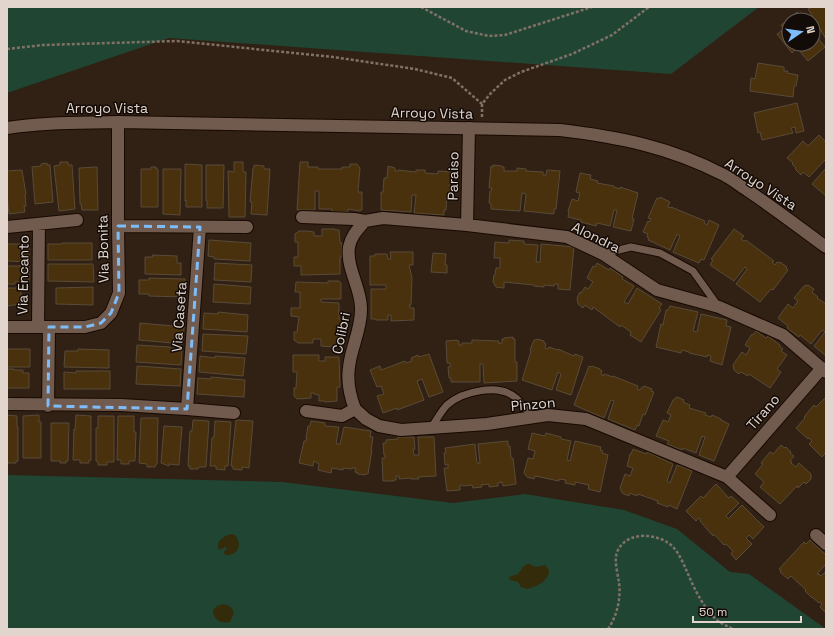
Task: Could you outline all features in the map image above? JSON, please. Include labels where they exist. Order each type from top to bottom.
[{"type":"street","name":"Arroyo Vista","points":[[7,128],[70,123],[118,122],[560,130],[602,135],[634,141],[665,150],[724,176],[769,204],[826,247]]},
{"type":"street","name":"Via Bonita","points":[[7,327],[85,327],[102,323],[111,314],[119,294],[118,122]]},
{"type":"street","name":"Paraiso","points":[[467,225],[469,128]]},
{"type":"street","name":"Alondra","points":[[302,217],[354,219],[365,221],[383,218],[467,225],[567,237],[603,254],[656,290],[719,307],[783,335],[824,370]]},
{"type":"street","name":"Via Encanto","points":[[7,227],[77,220]]},
{"type":"street","name":"Colibri","points":[[355,409],[349,385],[349,367],[358,333],[361,310],[360,295],[353,275],[349,245],[354,234],[365,221]]},
{"type":"street","name":"Via Encanto","points":[[39,224],[48,406]]},
{"type":"street","points":[[118,226],[247,228]]},
{"type":"street","name":"Via Caseta","points":[[187,409],[200,227]]},
{"type":"street","name":"Tirano","points":[[727,477],[824,370]]},
{"type":"street","points":[[7,404],[48,406],[121,405],[234,413]]},
{"type":"street","points":[[306,411],[342,416],[355,409]]},
{"type":"street","name":"Pinzon","points":[[355,409],[366,419],[379,426],[401,430],[487,424],[548,415],[586,419],[727,477],[770,515]]},
{"type":"street","points":[[816,535],[826,544]]},
{"type":"lane","points":[[603,254],[631,247],[660,253],[692,271],[719,307]]},
{"type":"lane","points":[[431,428],[446,406],[457,398],[473,392],[499,390],[516,398],[532,417]]},
{"type":"path","points":[[421,7],[466,31],[489,36],[506,35],[592,7]]},
{"type":"path","points":[[483,128],[482,104],[505,80],[521,72],[572,54],[612,35],[649,7]]},
{"type":"path","points":[[7,49],[43,45],[177,41],[333,57],[415,69],[452,78],[482,104]]},
{"type":"path","points":[[608,629],[614,618],[619,601],[620,584],[616,556],[618,549],[628,540],[636,537],[647,536],[665,541],[673,547],[704,605],[716,620],[733,629]]},
{"type":"highlighted area","points":[[118,226],[200,227],[187,409],[48,406],[49,327],[85,327],[101,323],[111,313],[119,293]]},
{"type":"green space","points":[[7,7],[759,7],[671,74],[169,38],[7,93]]},
{"type":"green space","points":[[7,475],[282,482],[453,503],[525,494],[624,510],[677,529],[730,572],[749,574],[826,629],[7,629]]},
{"type":"sand","points":[[230,534],[235,535],[239,542],[239,546],[233,554],[225,555],[224,552],[227,548],[225,547],[219,550],[218,544],[222,538]]},
{"type":"sand","points":[[527,564],[536,567],[545,565],[549,570],[547,577],[544,580],[538,585],[527,589],[521,587],[518,582],[510,580],[509,577],[518,574]]},
{"type":"sand","points":[[223,604],[230,607],[234,613],[230,622],[221,622],[214,616],[213,610],[217,606]]},
{"type":"building","points":[[812,7],[826,7],[826,39],[821,31],[821,12],[810,12],[808,9]]},
{"type":"building","points":[[781,31],[781,39],[777,34]]},
{"type":"building","points":[[821,42],[825,47],[821,50]]},
{"type":"building","points":[[800,52],[819,52],[808,61]]},
{"type":"building","points":[[758,63],[784,67],[784,71],[788,71],[787,73],[798,75],[796,86],[794,86],[793,97],[750,91],[751,78],[755,79]]},
{"type":"building","points":[[797,103],[804,131],[796,133],[795,127],[791,128],[793,133],[762,140],[760,132],[758,133],[754,113]]},
{"type":"building","points":[[819,135],[826,142],[826,159],[809,177],[803,172],[801,175],[795,169],[796,168],[792,164],[793,163],[787,158],[803,141],[808,146]]},
{"type":"building","points":[[60,162],[68,162],[68,165],[72,165],[75,209],[59,211],[54,166],[60,165]]},
{"type":"building","points":[[234,162],[243,162],[243,172],[246,172],[245,217],[229,217],[228,171],[234,172]]},
{"type":"building","points":[[300,162],[308,162],[308,167],[318,167],[318,169],[342,169],[342,167],[350,167],[350,164],[357,164],[360,168],[358,192],[362,192],[362,210],[348,209],[348,212],[332,212],[332,209],[319,209],[319,191],[315,191],[315,210],[297,210]]},
{"type":"building","points":[[47,163],[47,165],[50,165],[53,202],[35,204],[32,167],[41,166],[41,164]]},
{"type":"building","points":[[185,164],[202,165],[202,207],[186,207]]},
{"type":"building","points":[[206,165],[224,165],[223,208],[207,208]]},
{"type":"building","points":[[254,165],[264,166],[264,169],[270,169],[267,215],[251,214],[252,202],[250,202]]},
{"type":"building","points":[[493,165],[504,167],[504,171],[517,171],[517,168],[526,169],[526,171],[543,172],[543,175],[546,175],[547,170],[560,171],[556,209],[554,209],[554,214],[524,211],[526,194],[522,193],[520,211],[491,209],[491,204],[489,203],[490,191],[492,188],[489,188],[491,166],[493,167]]},
{"type":"building","points":[[388,166],[395,168],[395,171],[416,172],[416,170],[425,170],[425,173],[438,174],[438,171],[451,172],[449,194],[447,194],[446,210],[444,210],[444,215],[414,213],[416,195],[412,195],[411,212],[381,210],[381,192],[383,192],[384,178],[387,178]]},
{"type":"building","points":[[97,167],[98,210],[82,210],[80,204],[79,168]]},
{"type":"building","points":[[151,167],[156,167],[156,169],[158,169],[158,207],[141,207],[141,169],[151,169]]},
{"type":"building","points":[[826,168],[826,196],[812,184]]},
{"type":"building","points":[[163,169],[181,169],[180,215],[163,214]]},
{"type":"building","points":[[22,170],[26,194],[26,206],[24,206],[25,212],[9,214],[7,171]]},
{"type":"building","points":[[580,173],[591,175],[590,179],[598,181],[597,183],[614,186],[620,189],[620,187],[638,193],[631,231],[613,227],[617,210],[614,210],[610,226],[597,223],[596,226],[568,217],[568,211],[572,199],[578,201],[580,193],[576,192]]},
{"type":"building","points":[[660,197],[670,202],[668,207],[705,221],[704,223],[707,225],[709,220],[719,225],[704,260],[701,259],[699,263],[673,252],[680,236],[677,234],[670,250],[648,240],[648,234],[643,232],[648,221],[649,222],[651,219],[648,218],[657,198],[659,199]]},
{"type":"building","points":[[322,229],[339,230],[340,243],[342,243],[340,274],[301,275],[301,266],[294,266],[294,257],[298,257],[298,242],[295,242],[295,234],[299,231],[307,231],[314,232],[314,236],[322,236]]},
{"type":"building","points":[[734,229],[744,236],[741,239],[744,241],[746,240],[774,261],[772,262],[775,265],[777,262],[780,262],[787,267],[786,268],[788,270],[773,290],[771,289],[760,302],[736,284],[747,269],[745,267],[734,281],[710,265],[713,260],[711,259]]},
{"type":"building","points":[[209,240],[251,243],[250,261],[214,259],[214,257],[208,256]]},
{"type":"building","points":[[509,240],[524,241],[524,244],[538,245],[536,262],[540,262],[541,244],[574,247],[570,290],[558,289],[558,284],[555,284],[554,286],[544,285],[544,287],[504,282],[504,288],[496,287],[493,282],[496,268],[500,268],[500,258],[494,258],[495,242],[509,243]]},
{"type":"building","points":[[92,243],[92,260],[48,260],[48,244]]},
{"type":"building","points":[[7,244],[29,244],[29,262],[7,261]]},
{"type":"building","points":[[390,252],[413,252],[413,265],[409,265],[412,278],[411,305],[409,305],[410,308],[414,308],[414,320],[391,321],[391,315],[388,315],[388,320],[371,319],[371,289],[386,289],[386,285],[370,285],[370,256],[375,256],[375,254],[387,254],[388,259],[391,259]]},
{"type":"building","points":[[433,253],[446,254],[445,265],[447,265],[447,273],[431,272]]},
{"type":"building","points":[[152,255],[177,256],[177,263],[181,263],[181,275],[145,274],[145,257],[153,257]]},
{"type":"building","points":[[215,263],[252,265],[251,282],[214,280]]},
{"type":"building","points":[[597,263],[609,270],[610,268],[623,277],[622,279],[634,286],[624,302],[628,304],[637,288],[662,304],[659,308],[661,310],[641,342],[630,335],[631,332],[621,325],[620,327],[593,307],[592,310],[585,305],[583,308],[578,304],[577,298],[580,292],[581,293],[585,287],[588,289],[593,282],[587,278],[593,266],[595,267]]},
{"type":"building","points":[[48,264],[93,264],[94,282],[48,281]]},
{"type":"building","points":[[7,266],[29,266],[29,282],[15,282],[15,284],[7,284]]},
{"type":"building","points":[[149,278],[185,279],[184,297],[149,296],[149,294],[139,294],[139,280],[149,280]]},
{"type":"building","points":[[328,281],[339,281],[341,283],[341,299],[321,299],[321,302],[339,303],[339,319],[342,319],[342,332],[339,332],[339,345],[334,345],[334,347],[321,346],[321,339],[313,339],[313,343],[298,343],[294,340],[294,332],[297,332],[299,317],[291,316],[291,308],[300,308],[300,292],[295,292],[296,282],[328,283]]},
{"type":"building","points":[[214,284],[251,287],[250,304],[213,302]]},
{"type":"building","points":[[808,285],[814,289],[812,292],[818,297],[817,298],[826,304],[826,356],[814,346],[825,332],[822,330],[811,344],[800,335],[799,337],[787,328],[788,326],[778,318],[788,304],[793,308],[798,301],[794,298],[804,286]]},
{"type":"building","points":[[93,287],[93,305],[56,304],[56,288]]},
{"type":"building","points":[[7,288],[21,288],[21,304],[7,306]]},
{"type":"building","points":[[670,306],[698,312],[693,331],[697,332],[701,314],[727,320],[726,326],[731,327],[722,365],[710,361],[711,356],[707,355],[707,357],[682,350],[681,353],[656,347],[661,324],[663,325],[666,310],[668,310]]},
{"type":"building","points":[[218,312],[248,315],[247,332],[203,329],[204,313],[218,314]]},
{"type":"building","points":[[140,323],[184,327],[183,344],[139,340]]},
{"type":"building","points":[[756,331],[766,338],[768,336],[780,345],[779,346],[783,349],[781,351],[787,355],[777,369],[781,372],[770,388],[749,374],[748,376],[741,372],[739,374],[734,370],[733,365],[742,352],[746,355],[750,348],[745,345],[752,334],[753,335]]},
{"type":"building","points":[[203,334],[248,336],[246,354],[202,351]]},
{"type":"building","points":[[513,337],[513,339],[515,339],[517,381],[484,383],[483,364],[480,364],[480,382],[451,382],[448,367],[450,367],[450,363],[447,363],[446,341],[457,340],[459,341],[459,345],[462,345],[462,343],[472,343],[472,340],[499,341],[499,344],[502,343],[502,339],[504,338]]},
{"type":"building","points":[[537,339],[544,341],[546,344],[545,348],[548,349],[549,347],[558,349],[574,356],[575,354],[583,357],[571,395],[556,390],[561,374],[558,372],[552,390],[522,380],[531,351],[530,350],[534,340]]},
{"type":"building","points":[[137,345],[182,349],[181,365],[136,362]]},
{"type":"building","points":[[7,349],[30,349],[30,367],[7,367]]},
{"type":"building","points":[[78,349],[109,350],[109,368],[64,367],[65,351],[78,351]]},
{"type":"building","points":[[429,354],[443,392],[429,397],[422,379],[417,381],[424,400],[397,410],[397,408],[383,413],[377,396],[384,394],[381,386],[377,387],[370,370],[380,366],[381,370],[405,361],[406,363],[412,361],[411,358],[418,355],[419,357]]},
{"type":"building","points":[[293,355],[319,355],[319,361],[325,361],[325,357],[339,357],[340,387],[337,387],[337,401],[319,401],[319,395],[314,393],[311,393],[311,398],[297,399],[294,396],[297,372],[293,372]]},
{"type":"building","points":[[200,356],[215,358],[215,356],[245,358],[243,376],[199,372]]},
{"type":"building","points":[[137,366],[181,369],[180,386],[136,384]]},
{"type":"building","points":[[589,366],[600,369],[603,376],[604,374],[613,376],[638,386],[637,389],[640,390],[644,386],[652,389],[651,391],[654,392],[645,415],[643,414],[639,426],[637,425],[635,430],[608,419],[614,401],[611,400],[604,418],[574,405]]},
{"type":"building","points":[[7,369],[23,370],[23,373],[29,373],[29,388],[7,388]]},
{"type":"building","points":[[76,371],[110,371],[110,389],[64,389],[64,372],[76,373]]},
{"type":"building","points":[[211,377],[245,380],[244,397],[197,394],[198,378],[211,379]]},
{"type":"building","points":[[677,397],[690,405],[689,408],[706,413],[705,415],[711,417],[712,415],[729,424],[714,461],[699,455],[705,437],[702,436],[696,453],[683,448],[682,450],[667,444],[669,441],[656,436],[663,420],[668,422],[671,415],[667,413],[673,400]]},
{"type":"building","points":[[826,397],[826,452],[822,457],[809,444],[812,441],[796,428],[814,405],[816,407]]},
{"type":"building","points":[[7,415],[17,416],[18,461],[16,461],[16,463],[8,463],[7,461]]},
{"type":"building","points":[[39,415],[39,422],[41,422],[41,458],[23,458],[23,416]]},
{"type":"building","points":[[76,415],[91,416],[91,460],[89,460],[89,463],[80,463],[80,460],[73,460]]},
{"type":"building","points":[[98,416],[114,416],[114,462],[107,462],[107,465],[98,465],[98,462],[96,461],[96,428],[98,428]]},
{"type":"building","points":[[118,416],[134,416],[134,432],[136,432],[135,461],[129,461],[129,464],[121,464],[121,460],[117,460]]},
{"type":"building","points":[[141,418],[158,418],[157,464],[155,467],[147,467],[147,464],[139,463]]},
{"type":"building","points":[[193,420],[209,421],[206,467],[199,467],[198,469],[190,469],[190,466],[188,466],[190,431],[192,431]]},
{"type":"building","points":[[236,420],[253,421],[249,468],[242,467],[242,470],[233,469],[233,466],[231,466]]},
{"type":"building","points":[[215,421],[231,422],[228,466],[225,466],[225,470],[216,469],[216,466],[210,466]]},
{"type":"building","points":[[311,421],[325,423],[325,426],[339,427],[336,444],[340,444],[344,427],[371,431],[370,437],[373,437],[368,474],[358,474],[355,472],[356,468],[343,468],[343,470],[332,468],[331,473],[318,470],[319,464],[314,461],[313,466],[299,463],[304,441],[306,441],[307,438],[308,426],[310,426]]},
{"type":"building","points":[[51,423],[69,423],[68,461],[66,461],[66,463],[51,461]]},
{"type":"building","points":[[164,426],[182,427],[179,465],[169,464],[169,466],[161,463]]},
{"type":"building","points":[[532,433],[545,436],[546,433],[571,441],[567,460],[570,461],[575,441],[601,447],[600,450],[603,451],[602,453],[608,455],[600,492],[588,489],[589,485],[575,482],[575,485],[565,483],[566,480],[559,479],[559,481],[535,476],[534,479],[527,477],[524,473],[528,458],[533,459],[535,451],[528,449]]},
{"type":"building","points":[[398,437],[414,437],[414,455],[419,455],[418,437],[434,437],[436,476],[418,477],[419,479],[399,479],[399,476],[396,476],[396,480],[394,481],[383,481],[382,458],[385,458],[385,455],[383,443],[386,443],[386,440],[398,439]]},
{"type":"building","points":[[508,441],[511,458],[513,458],[516,484],[503,486],[502,482],[498,483],[498,486],[489,487],[489,484],[481,485],[482,487],[473,488],[472,485],[460,485],[460,490],[447,491],[444,468],[448,468],[448,464],[445,465],[445,448],[475,444],[477,463],[480,463],[478,444]]},
{"type":"building","points":[[781,445],[785,448],[786,447],[794,456],[790,461],[792,462],[791,463],[796,467],[799,463],[811,474],[811,479],[806,484],[804,482],[798,488],[797,486],[780,504],[760,487],[764,482],[755,474],[763,464],[761,463],[770,452],[773,454]]},
{"type":"building","points":[[633,449],[646,454],[647,452],[673,464],[667,481],[670,483],[677,465],[692,471],[677,509],[669,505],[668,507],[657,503],[658,501],[638,494],[637,496],[630,493],[629,496],[622,493],[620,488],[625,474],[630,476],[633,468],[627,466]]},
{"type":"building","points":[[716,484],[729,498],[731,496],[739,503],[726,516],[728,519],[742,505],[764,527],[753,539],[749,535],[746,538],[752,544],[736,560],[731,554],[733,551],[726,544],[724,545],[714,534],[713,536],[699,518],[696,521],[686,511],[701,496],[703,498]]},
{"type":"building","points":[[810,540],[826,555],[826,564],[817,574],[821,576],[826,571],[826,613],[820,607],[822,604],[820,602],[819,603],[812,598],[791,576],[788,579],[780,572],[781,570],[779,569],[804,542],[806,544]]}]
